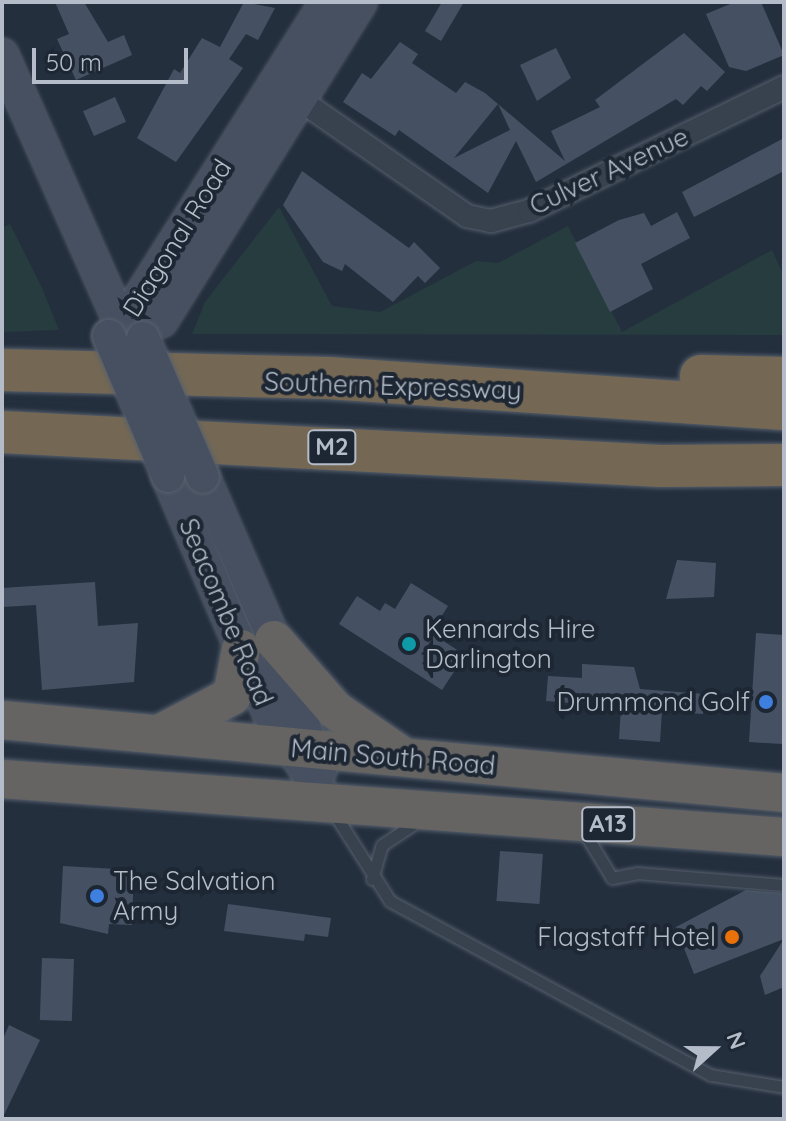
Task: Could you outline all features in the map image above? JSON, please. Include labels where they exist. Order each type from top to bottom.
[{"type":"highway","name":"Southern Expressway","points":[[2,370],[328,378],[784,409]]},
{"type":"highway","points":[[328,378],[526,372],[784,378]]},
{"type":"highway","name":"M2","points":[[2,432],[661,466],[784,465]]},
{"type":"highway","name":"M2","points":[[661,466],[784,482]]},
{"type":"highway","points":[[163,732],[232,696],[258,644]]},
{"type":"highway","name":"A13","points":[[258,644],[335,710],[403,757]]},
{"type":"highway","name":"Main South Road","points":[[2,720],[163,732],[300,749],[784,793]]},
{"type":"highway","name":"Main South Road","points":[[2,779],[784,837]]},
{"type":"main road","name":"Diagonal Road","points":[[286,91],[327,2]]},
{"type":"main road","name":"Diagonal Road","points":[[125,333],[286,91],[360,2]]},
{"type":"main road","name":"Seacombe Road","points":[[2,55],[125,333],[203,477],[258,644],[300,749],[329,805]]},
{"type":"main road","name":"Seacombe Road","points":[[125,333],[168,476],[258,644]]},
{"type":"street","name":"Culver Avenue","points":[[286,91],[467,216],[491,221],[529,211],[784,87]]},
{"type":"lane","points":[[329,805],[372,882],[404,909],[711,1075],[784,1087]]},
{"type":"lane","points":[[372,882],[382,845],[432,813]]},
{"type":"lane","points":[[578,822],[612,878],[637,873],[784,885]]},
{"type":"green space","points":[[279,207],[332,306],[380,312],[476,261],[498,263],[568,226],[622,332],[772,250],[784,276],[784,335],[192,334],[205,302]]},
{"type":"green space","points":[[10,224],[59,330],[2,332],[2,228]]},
{"type":"building","points":[[55,2],[84,2],[108,42],[124,35],[132,55],[76,80],[57,39],[69,34]]},
{"type":"building","points":[[244,2],[275,8],[258,40],[246,34],[229,59],[243,68],[176,162],[137,138],[174,69],[180,73],[202,38],[220,47]]},
{"type":"building","points":[[442,2],[464,2],[441,41],[425,31]]},
{"type":"building","points":[[735,2],[761,2],[784,55],[746,71],[729,67],[706,14]]},
{"type":"building","points":[[684,33],[725,72],[707,91],[701,86],[683,105],[676,99],[536,182],[516,141],[488,193],[399,130],[395,136],[343,102],[362,73],[371,79],[400,42],[418,54],[412,63],[456,93],[465,82],[485,93],[498,104],[565,161],[551,131],[600,107],[595,100]],"holes":[[[498,104],[510,130],[454,158]]]},
{"type":"building","points":[[556,48],[571,78],[537,101],[520,65]]},
{"type":"building","points":[[115,97],[126,122],[94,136],[83,111]]},
{"type":"building","points":[[784,138],[784,171],[694,217],[682,192]]},
{"type":"building","points":[[302,171],[409,248],[414,242],[440,268],[425,283],[418,276],[393,302],[345,264],[342,271],[323,262],[283,205]]},
{"type":"building","points":[[677,212],[690,238],[641,264],[653,289],[610,312],[575,243],[619,220],[644,213],[651,226]]},
{"type":"building","points":[[677,560],[716,563],[714,597],[666,599]]},
{"type":"building","points":[[95,582],[98,626],[138,623],[134,682],[42,690],[36,605],[2,607],[2,588]]},
{"type":"building","name":"Kennards Hire Darlington","points":[[411,583],[448,606],[431,633],[465,655],[442,690],[339,624],[357,596],[380,611],[385,603],[395,609]]},
{"type":"building","points":[[756,633],[784,635],[782,744],[749,742]]},
{"type":"building","points":[[582,664],[634,667],[640,689],[704,694],[703,714],[662,711],[660,742],[619,739],[621,707],[546,701],[548,676],[582,678]]},
{"type":"building","points":[[500,851],[543,854],[539,904],[497,901]]},
{"type":"building","name":"The Salvation Army","points":[[63,866],[134,870],[132,925],[109,924],[108,934],[60,923]]},
{"type":"building","name":"Flagstaff Hotel","points":[[746,890],[784,893],[784,939],[694,974],[676,927]]},
{"type":"building","points":[[228,904],[331,918],[328,937],[305,934],[304,941],[224,931]]},
{"type":"building","points":[[784,939],[784,987],[765,995],[760,976]]},
{"type":"building","points":[[42,958],[74,959],[72,1021],[40,1020]]},
{"type":"building","points":[[9,1025],[40,1040],[2,1119],[2,1041]]},
{"type":"place","name":"Kennards Hire Darlington","points":[[409,644]]},
{"type":"place","name":"Drummond Golf","points":[[766,702]]},
{"type":"place","name":"The Salvation Army","points":[[97,896]]},
{"type":"place","name":"Flagstaff Hotel","points":[[732,937]]}]
